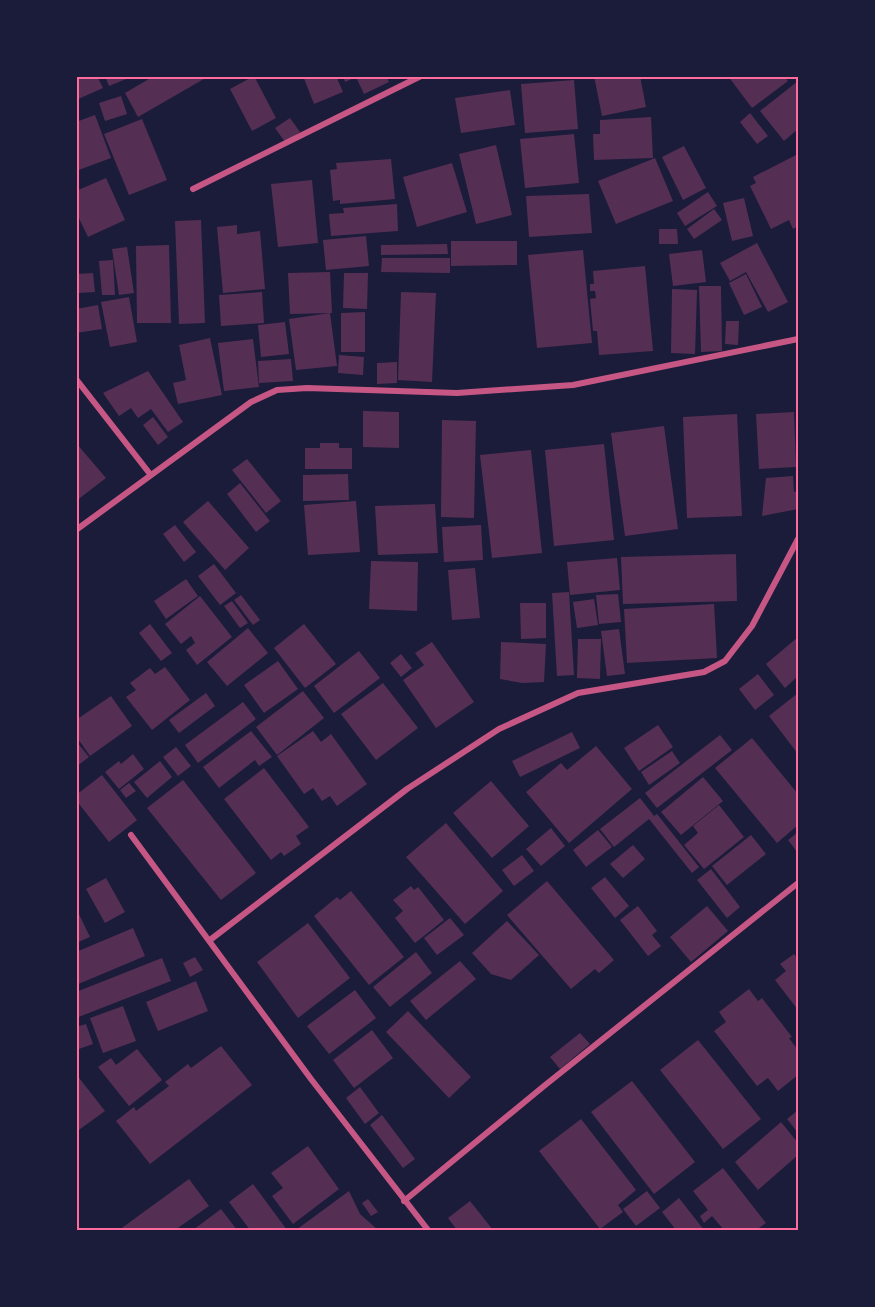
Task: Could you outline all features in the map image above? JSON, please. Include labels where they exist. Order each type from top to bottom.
[{"type":"street","points":[[193,189],[421,76]]},
{"type":"street","points":[[76,530],[251,402],[277,390],[307,388],[457,393],[573,385],[798,339]]},
{"type":"street","points":[[76,379],[150,474]]},
{"type":"street","points":[[210,940],[407,789],[499,729],[578,693],[704,672],[725,661],[752,626],[798,539]]},
{"type":"street","points":[[131,835],[311,1079],[428,1230]]},
{"type":"street","points":[[404,1201],[798,883]]},
{"type":"building","points":[[76,76],[97,76],[103,88],[76,100]]},
{"type":"building","points":[[105,76],[131,76],[131,77],[109,86]]},
{"type":"building","points":[[154,76],[209,76],[138,117],[125,93]]},
{"type":"building","points":[[254,76],[276,118],[252,131],[230,89]]},
{"type":"building","points":[[303,76],[336,76],[343,92],[314,104]]},
{"type":"building","points":[[343,76],[386,76],[389,82],[364,94],[356,77],[345,82]]},
{"type":"building","points":[[594,76],[640,76],[646,107],[602,116]]},
{"type":"building","points":[[728,76],[784,76],[788,81],[752,108]]},
{"type":"building","points":[[574,80],[578,129],[525,133],[521,84]]},
{"type":"building","points":[[798,81],[798,129],[784,141],[760,111]]},
{"type":"building","points":[[510,90],[515,125],[461,133],[455,98]]},
{"type":"building","points":[[121,96],[127,114],[105,121],[99,103]]},
{"type":"building","points":[[750,113],[768,136],[757,144],[740,122]]},
{"type":"building","points":[[95,115],[111,158],[76,171],[76,122]]},
{"type":"building","points":[[651,117],[653,158],[594,160],[593,134],[600,134],[600,120]]},
{"type":"building","points":[[290,118],[300,132],[285,142],[275,128]]},
{"type":"building","points":[[142,119],[167,180],[129,195],[104,134]]},
{"type":"building","points":[[574,134],[579,183],[525,188],[520,139]]},
{"type":"building","points":[[496,145],[512,215],[476,224],[459,154]]},
{"type":"building","points":[[684,146],[706,188],[683,200],[662,157]]},
{"type":"building","points":[[796,155],[798,159],[798,226],[793,229],[789,220],[771,229],[750,186],[756,183],[753,177]]},
{"type":"building","points":[[655,158],[673,201],[616,224],[598,181]]},
{"type":"building","points":[[391,159],[395,199],[340,204],[340,200],[333,201],[330,170],[337,169],[336,163]]},
{"type":"building","points":[[452,163],[467,212],[417,227],[403,177]]},
{"type":"building","points":[[106,178],[125,220],[88,237],[76,212],[76,191]]},
{"type":"building","points":[[312,180],[318,243],[278,247],[271,184]]},
{"type":"building","points":[[708,192],[717,206],[685,226],[677,213]]},
{"type":"building","points":[[589,194],[592,233],[529,237],[526,196]]},
{"type":"building","points":[[744,198],[753,236],[732,241],[723,203]]},
{"type":"building","points":[[397,204],[398,231],[331,236],[329,214],[344,213],[343,208]]},
{"type":"building","points":[[714,209],[722,220],[694,239],[687,229]]},
{"type":"building","points":[[201,220],[205,323],[179,324],[175,221]]},
{"type":"building","points":[[237,225],[237,234],[260,231],[265,289],[223,293],[217,227]]},
{"type":"building","points":[[659,229],[677,229],[678,244],[659,244]]},
{"type":"building","points":[[366,236],[369,266],[326,270],[323,240]]},
{"type":"building","points":[[451,241],[517,241],[517,265],[451,266]]},
{"type":"building","points":[[757,243],[788,302],[768,312],[746,272],[730,281],[720,263]]},
{"type":"building","points":[[447,244],[448,254],[381,255],[381,245]]},
{"type":"building","points":[[169,245],[171,323],[137,323],[136,246]]},
{"type":"building","points":[[127,247],[134,293],[119,295],[112,249]]},
{"type":"building","points":[[583,250],[592,343],[537,348],[528,255]]},
{"type":"building","points":[[702,250],[706,282],[673,286],[669,254]]},
{"type":"building","points":[[382,258],[450,258],[450,273],[381,272]]},
{"type":"building","points":[[113,260],[115,295],[102,295],[99,261]]},
{"type":"building","points":[[645,266],[653,351],[599,355],[597,331],[593,331],[590,299],[596,298],[595,291],[590,291],[590,284],[594,284],[593,271]]},
{"type":"building","points":[[330,272],[332,313],[290,314],[288,273]]},
{"type":"building","points":[[93,273],[95,292],[78,293],[77,274]]},
{"type":"building","points":[[344,273],[368,273],[367,309],[343,308]]},
{"type":"building","points":[[746,274],[762,307],[744,315],[729,283]]},
{"type":"building","points":[[699,286],[721,286],[722,351],[701,352]]},
{"type":"building","points":[[672,289],[697,290],[695,354],[671,353]]},
{"type":"building","points":[[262,292],[264,323],[221,326],[219,295]]},
{"type":"building","points":[[401,292],[436,293],[432,382],[398,380]]},
{"type":"building","points":[[129,297],[137,342],[110,347],[101,302]]},
{"type":"building","points":[[98,305],[102,329],[76,333],[76,309]]},
{"type":"building","points":[[365,312],[365,352],[341,352],[341,313]]},
{"type":"building","points":[[330,313],[337,366],[296,370],[289,319]]},
{"type":"building","points":[[726,321],[739,321],[738,345],[725,344]]},
{"type":"building","points":[[285,322],[289,354],[261,357],[258,325]]},
{"type":"building","points":[[210,338],[222,395],[178,404],[173,383],[186,380],[179,345]]},
{"type":"building","points":[[253,339],[259,387],[224,391],[218,343]]},
{"type":"building","points":[[339,355],[364,357],[363,375],[338,373]]},
{"type":"building","points":[[291,359],[293,381],[259,383],[258,361]]},
{"type":"building","points":[[397,362],[397,383],[377,384],[377,363]]},
{"type":"building","points":[[148,371],[183,422],[168,432],[151,409],[138,418],[131,408],[119,416],[103,393]]},
{"type":"building","points":[[363,411],[399,412],[399,448],[363,447]]},
{"type":"building","points":[[794,412],[796,467],[759,469],[756,414]]},
{"type":"building","points":[[737,414],[742,516],[687,518],[683,417]]},
{"type":"building","points":[[153,417],[168,437],[158,445],[143,425]]},
{"type":"building","points":[[442,420],[476,421],[474,518],[441,517]]},
{"type":"building","points":[[664,426],[678,529],[625,536],[611,433]]},
{"type":"building","points":[[76,443],[106,478],[76,501]]},
{"type":"building","points":[[320,443],[339,443],[339,448],[352,448],[352,469],[305,469],[305,448],[320,448]]},
{"type":"building","points":[[604,444],[614,540],[554,546],[545,450]]},
{"type":"building","points":[[531,450],[542,553],[492,558],[480,455]]},
{"type":"building","points":[[247,459],[281,501],[266,513],[232,470]]},
{"type":"building","points":[[348,474],[349,500],[303,501],[303,475]]},
{"type":"building","points":[[793,476],[794,492],[798,491],[798,509],[762,516],[766,478]]},
{"type":"building","points":[[240,483],[270,521],[256,532],[227,494]]},
{"type":"building","points":[[208,501],[249,548],[225,570],[183,522]]},
{"type":"building","points":[[356,501],[360,552],[308,555],[304,505]]},
{"type":"building","points":[[435,504],[438,553],[378,555],[375,506]]},
{"type":"building","points":[[175,525],[196,552],[184,562],[163,534]]},
{"type":"building","points":[[481,525],[483,560],[444,562],[442,527]]},
{"type":"building","points":[[736,554],[737,601],[623,604],[621,557]]},
{"type":"building","points":[[617,558],[620,590],[570,595],[567,562]]},
{"type":"building","points":[[371,561],[418,562],[417,611],[369,609]]},
{"type":"building","points":[[214,564],[236,593],[220,605],[198,576]]},
{"type":"building","points":[[475,568],[480,618],[452,620],[448,570]]},
{"type":"building","points":[[186,579],[198,596],[166,619],[154,601]]},
{"type":"building","points":[[569,592],[574,675],[557,676],[552,593]]},
{"type":"building","points":[[618,594],[621,622],[599,624],[596,595]]},
{"type":"building","points":[[241,595],[260,620],[253,625],[234,600]]},
{"type":"building","points":[[200,596],[232,637],[197,665],[186,650],[195,643],[191,636],[181,644],[165,624]]},
{"type":"building","points":[[594,599],[598,625],[577,628],[573,602]]},
{"type":"building","points":[[232,601],[248,623],[240,628],[224,606]]},
{"type":"building","points":[[520,603],[546,603],[546,638],[521,639]]},
{"type":"building","points":[[714,604],[717,658],[627,663],[624,609]]},
{"type":"building","points":[[150,624],[172,653],[161,661],[139,633]]},
{"type":"building","points":[[304,624],[336,664],[305,688],[274,648]]},
{"type":"building","points":[[248,628],[268,653],[227,686],[207,662]]},
{"type":"building","points":[[619,629],[625,674],[607,676],[601,631]]},
{"type":"building","points":[[798,637],[798,676],[785,688],[766,664]]},
{"type":"building","points":[[578,639],[601,639],[600,679],[577,678]]},
{"type":"building","points":[[432,642],[474,702],[436,728],[403,680],[424,665],[415,653]]},
{"type":"building","points":[[501,642],[546,644],[544,682],[522,683],[500,679]]},
{"type":"building","points":[[359,651],[380,678],[334,713],[314,686]]},
{"type":"building","points":[[401,654],[412,668],[401,677],[390,663]]},
{"type":"building","points":[[278,661],[298,689],[264,713],[244,685]]},
{"type":"building","points":[[165,667],[190,700],[152,730],[126,697],[136,690],[130,683],[150,668],[155,674]]},
{"type":"building","points":[[758,674],[774,695],[755,710],[739,689]]},
{"type":"building","points":[[383,683],[418,728],[376,760],[341,714]]},
{"type":"building","points":[[303,691],[324,718],[277,755],[256,727]]},
{"type":"building","points":[[206,693],[215,706],[179,733],[169,720]]},
{"type":"building","points":[[798,693],[798,754],[769,716]]},
{"type":"building","points":[[111,696],[132,726],[90,756],[76,736],[76,720]]},
{"type":"building","points":[[243,702],[256,719],[198,763],[185,745]]},
{"type":"building","points":[[658,725],[673,747],[639,771],[624,748]]},
{"type":"building","points":[[251,731],[272,757],[259,766],[255,760],[219,788],[203,767]]},
{"type":"building","points":[[313,731],[321,742],[331,734],[367,784],[337,806],[330,796],[322,801],[313,788],[304,794],[277,756]]},
{"type":"building","points":[[572,732],[580,748],[520,777],[512,761]]},
{"type":"building","points":[[720,735],[732,750],[657,808],[645,793]]},
{"type":"building","points":[[752,738],[798,794],[798,825],[777,843],[715,768]]},
{"type":"building","points":[[76,741],[89,757],[76,767]]},
{"type":"building","points":[[596,746],[632,789],[569,843],[526,792],[561,763],[567,770]]},
{"type":"building","points":[[176,747],[191,766],[178,776],[163,757]]},
{"type":"building","points":[[672,751],[680,763],[649,785],[641,772]]},
{"type":"building","points":[[133,754],[144,769],[119,789],[105,772],[119,761],[121,764]]},
{"type":"building","points":[[160,761],[172,777],[147,798],[134,782]]},
{"type":"building","points":[[264,768],[309,827],[296,836],[301,844],[284,856],[281,852],[271,860],[224,799]]},
{"type":"building","points":[[102,775],[137,820],[109,842],[76,800],[76,795]]},
{"type":"building","points":[[703,777],[723,801],[681,835],[661,812]]},
{"type":"building","points":[[183,780],[256,873],[221,900],[147,808]]},
{"type":"building","points":[[491,781],[529,826],[492,858],[453,813]]},
{"type":"building","points":[[129,783],[136,791],[126,798],[120,790]]},
{"type":"building","points":[[640,798],[654,816],[657,814],[699,867],[692,873],[649,819],[614,847],[600,829]]},
{"type":"building","points":[[719,805],[744,837],[704,869],[684,845],[698,833],[693,826]]},
{"type":"building","points":[[446,823],[503,891],[465,924],[406,857]]},
{"type":"building","points":[[551,828],[565,846],[541,866],[526,849]]},
{"type":"building","points":[[598,830],[612,847],[586,867],[573,850]]},
{"type":"building","points":[[798,832],[798,853],[788,840]]},
{"type":"building","points":[[751,835],[766,854],[727,885],[712,866]]},
{"type":"building","points":[[633,845],[645,859],[623,878],[610,864]]},
{"type":"building","points":[[522,855],[534,871],[514,886],[502,870]]},
{"type":"building","points":[[711,869],[740,907],[727,918],[697,880]]},
{"type":"building","points":[[605,877],[629,906],[615,918],[591,888]]},
{"type":"building","points":[[106,878],[125,912],[105,923],[86,889]]},
{"type":"building","points":[[547,881],[614,960],[599,973],[595,969],[571,989],[507,915]]},
{"type":"building","points":[[411,886],[414,890],[418,887],[444,920],[415,943],[395,918],[403,911],[393,900]]},
{"type":"building","points":[[351,891],[404,957],[369,985],[314,916],[337,897],[340,900]]},
{"type":"building","points":[[638,906],[657,931],[652,935],[661,946],[648,956],[620,920]]},
{"type":"building","points":[[707,906],[728,931],[691,962],[670,937]]},
{"type":"building","points":[[76,908],[90,937],[76,943]]},
{"type":"building","points":[[450,918],[464,935],[437,955],[424,938]]},
{"type":"building","points":[[507,921],[539,955],[511,980],[491,974],[472,953]]},
{"type":"building","points":[[308,923],[350,978],[298,1018],[257,962]]},
{"type":"building","points":[[133,928],[145,956],[76,985],[76,952]]},
{"type":"building","points":[[416,952],[432,973],[390,1007],[373,987]]},
{"type":"building","points":[[794,954],[798,957],[798,1010],[775,980],[786,971],[780,964]]},
{"type":"building","points":[[195,957],[203,970],[190,977],[183,963]]},
{"type":"building","points":[[162,958],[171,981],[76,1018],[76,992]]},
{"type":"building","points":[[460,961],[476,979],[426,1020],[410,1001]]},
{"type":"building","points":[[196,981],[208,1011],[158,1031],[146,1002]]},
{"type":"building","points":[[749,989],[758,1001],[762,998],[792,1037],[789,1038],[798,1050],[798,1075],[778,1091],[768,1078],[757,1086],[714,1031],[726,1022],[719,1012]]},
{"type":"building","points":[[355,990],[376,1018],[329,1054],[307,1026]]},
{"type":"building","points":[[123,1006],[136,1041],[103,1053],[90,1018]]},
{"type":"building","points":[[408,1011],[471,1077],[449,1098],[386,1032]]},
{"type":"building","points":[[86,1024],[93,1044],[76,1050],[76,1027]]},
{"type":"building","points":[[372,1030],[393,1058],[354,1088],[333,1060]]},
{"type":"building","points":[[580,1033],[590,1044],[560,1069],[550,1057]]},
{"type":"building","points":[[698,1040],[761,1119],[723,1149],[660,1070]]},
{"type":"building","points":[[221,1046],[252,1085],[150,1164],[116,1121],[134,1107],[136,1111],[169,1086],[165,1082],[188,1064],[191,1068]]},
{"type":"building","points":[[137,1049],[162,1080],[129,1106],[98,1067],[111,1058],[116,1065]]},
{"type":"building","points":[[76,1074],[105,1111],[76,1132]]},
{"type":"building","points":[[632,1081],[695,1162],[654,1194],[591,1112]]},
{"type":"building","points":[[360,1087],[379,1113],[365,1124],[346,1098]]},
{"type":"building","points":[[798,1110],[798,1133],[787,1119]]},
{"type":"building","points":[[382,1115],[415,1159],[403,1168],[370,1125]]},
{"type":"building","points":[[581,1119],[636,1190],[618,1205],[623,1212],[600,1229],[539,1151]]},
{"type":"building","points":[[781,1122],[798,1143],[798,1155],[758,1190],[735,1162]]},
{"type":"building","points":[[308,1146],[339,1189],[293,1224],[272,1196],[283,1188],[271,1173]]},
{"type":"building","points":[[723,1168],[766,1223],[756,1230],[724,1230],[712,1216],[704,1223],[700,1216],[708,1210],[693,1191]]},
{"type":"building","points":[[189,1179],[209,1206],[175,1230],[119,1230]]},
{"type":"building","points":[[253,1184],[287,1230],[250,1230],[229,1202]]},
{"type":"building","points":[[349,1191],[360,1214],[378,1230],[296,1230]]},
{"type":"building","points":[[647,1191],[660,1208],[636,1226],[623,1209]]},
{"type":"building","points":[[679,1198],[704,1230],[676,1230],[662,1212]]},
{"type":"building","points":[[368,1199],[378,1212],[371,1216],[362,1203]]},
{"type":"building","points":[[470,1201],[493,1230],[457,1230],[448,1218]]},
{"type":"building","points":[[221,1209],[237,1230],[193,1230]]}]
